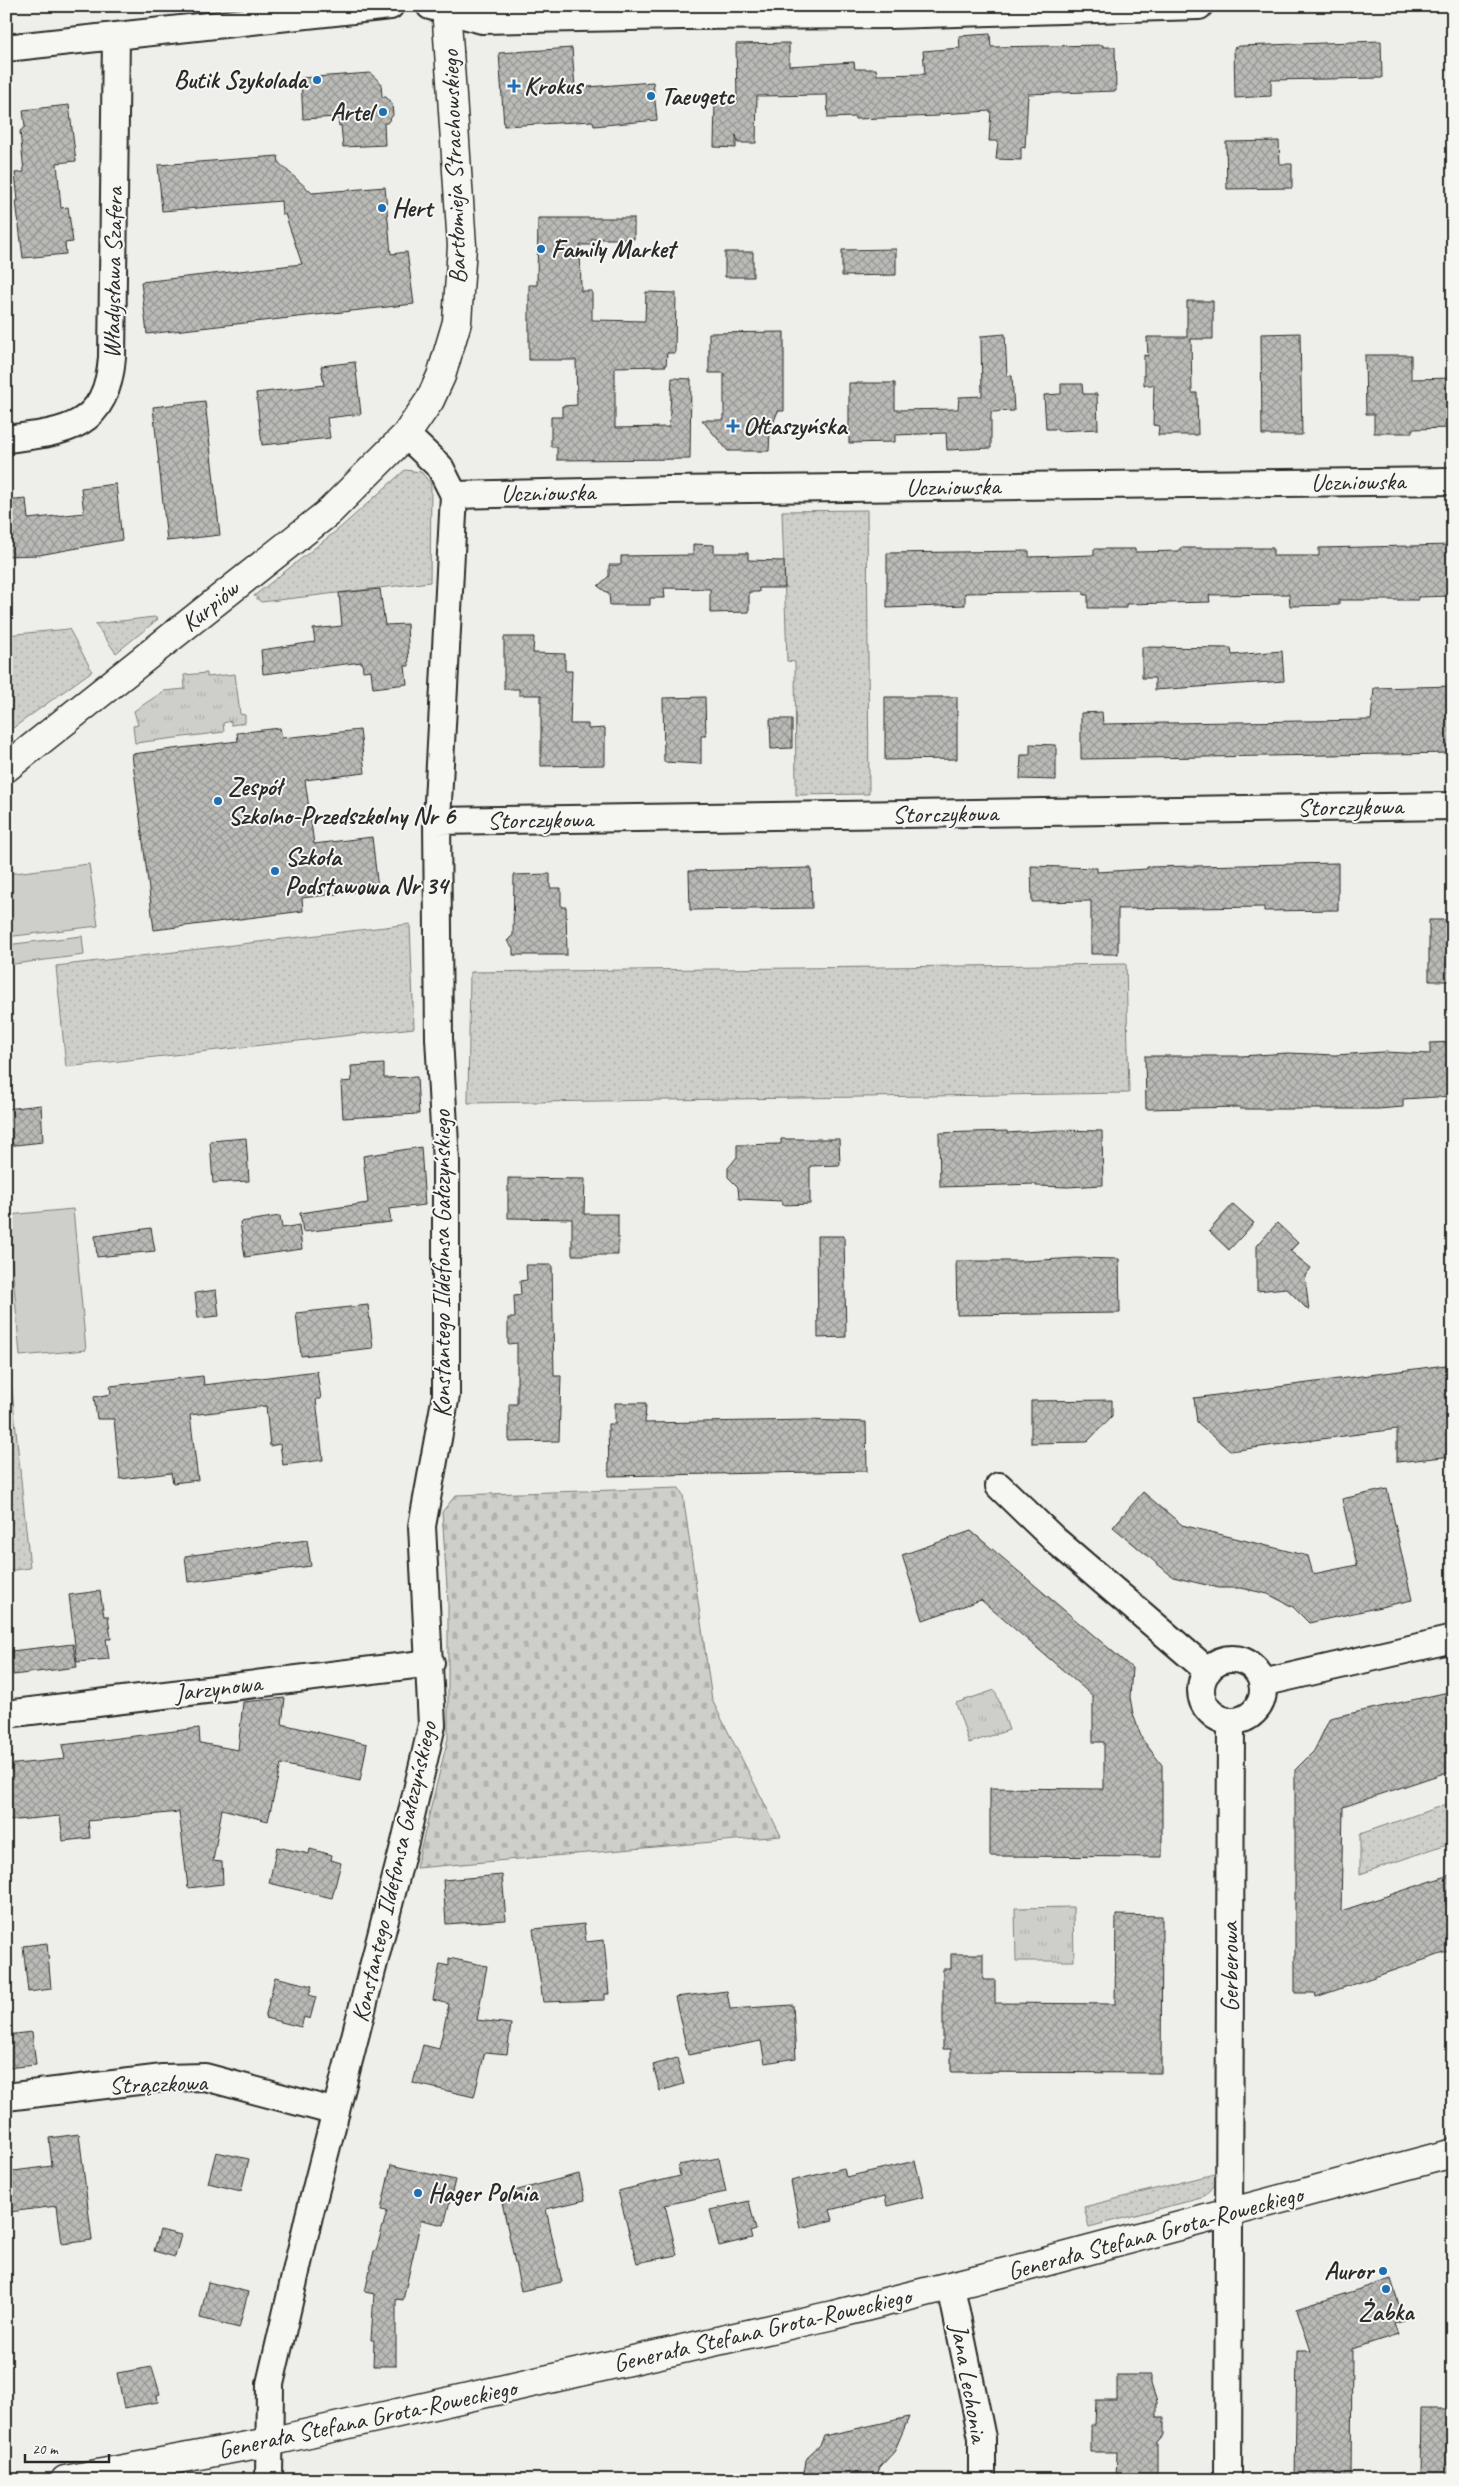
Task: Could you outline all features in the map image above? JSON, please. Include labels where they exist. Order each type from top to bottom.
[{"type":"street","points":[[6,48],[390,6]]},
{"type":"street","points":[[441,8],[482,20],[671,16],[890,15],[1199,6]]},
{"type":"street","name":"Bartłomieja Strachowskiego","points":[[406,436],[430,400],[440,376],[457,322],[459,305],[462,228],[441,8]]},
{"type":"street","name":"Władysława Szafera","points":[[6,439],[66,429],[90,415],[108,388],[112,357],[116,37]]},
{"type":"street","name":"Konstantego Ildefonsa Gałczyńskiego","points":[[269,2480],[270,2384],[309,2216],[432,1725],[422,1526],[446,1394],[446,1162],[439,1038],[437,821],[454,495],[440,466],[406,436]]},
{"type":"street","name":"Kurpiów","points":[[6,768],[329,512],[406,436]]},
{"type":"street","name":"Uczniowska","points":[[454,495],[669,490],[1453,481]]},
{"type":"street","name":"Storczykowa","points":[[437,821],[1453,806]]},
{"type":"street","points":[[1000,1486],[1054,1539],[1208,1670]]},
{"type":"street","points":[[1262,1684],[1453,1640]]},
{"type":"street","points":[[1239,1659],[1252,1666],[1262,1684],[1262,1694],[1257,1708],[1242,1719],[1231,1720],[1216,1716],[1205,1703],[1202,1685],[1208,1670],[1224,1660],[1239,1659]]},
{"type":"street","name":"Jarzynowa","points":[[6,1714],[430,1663]]},
{"type":"street","name":"Gerberowa","points":[[1228,2480],[1231,1720]]},
{"type":"street","name":"Strączkowa","points":[[6,2097],[163,2078],[205,2077],[336,2112]]},
{"type":"street","name":"Generała Stefana Grota-Roweckiego","points":[[65,2480],[268,2442],[833,2315],[950,2287],[1453,2153]]},
{"type":"street","name":"Jana Lechonia","points":[[950,2287],[982,2438],[982,2480]]},
{"type":"green space","points":[[405,470],[421,472],[431,484],[430,582],[261,602],[254,596],[340,528]]},
{"type":"green space","points":[[867,510],[869,794],[796,795],[795,662],[787,661],[782,511]]},
{"type":"green space","points":[[154,617],[158,619],[116,653],[95,624]]},
{"type":"green space","points":[[69,629],[92,671],[6,733],[6,635]]},
{"type":"green space","points":[[207,673],[207,677],[235,674],[240,714],[245,715],[245,723],[231,725],[231,721],[223,723],[224,732],[135,743],[133,726],[138,725],[134,711],[164,691],[185,689],[184,675]]},
{"type":"green space","points":[[89,864],[98,926],[6,937],[6,874]]},
{"type":"green space","points":[[410,924],[414,1028],[66,1067],[56,966]]},
{"type":"green space","points":[[82,936],[84,955],[6,965],[6,945]]},
{"type":"green space","points":[[1126,964],[1129,1093],[468,1103],[470,972]]},
{"type":"green space","points":[[73,1209],[86,1350],[20,1356],[8,1215]]},
{"type":"green space","points":[[9,1362],[30,1568],[6,1571],[6,1363]]},
{"type":"green space","points":[[679,1488],[683,1495],[712,1700],[781,1836],[416,1868],[448,1738],[448,1602],[442,1512],[456,1495]]},
{"type":"green space","points":[[995,1690],[1009,1730],[969,1743],[956,1703]]},
{"type":"green space","points":[[1453,1802],[1453,1842],[1360,1874],[1360,1834]]},
{"type":"green space","points":[[1073,1907],[1074,1961],[1016,1961],[1015,1908]]},
{"type":"green space","points":[[1218,2173],[1215,2185],[1201,2198],[1089,2227],[1084,2207]]},
{"type":"building","points":[[990,34],[991,47],[1103,45],[1103,47],[1115,47],[1116,91],[1028,94],[1025,148],[1021,147],[1021,160],[996,159],[998,141],[989,141],[991,111],[939,114],[939,116],[828,118],[827,95],[757,96],[756,143],[738,143],[736,135],[736,148],[714,147],[715,102],[737,103],[736,44],[789,43],[789,66],[854,62],[855,69],[876,69],[877,75],[925,74],[923,51],[960,48],[959,36]]},
{"type":"building","points":[[1381,41],[1382,78],[1271,80],[1271,96],[1235,98],[1234,48],[1240,46]]},
{"type":"building","points":[[572,48],[575,88],[653,82],[657,120],[594,126],[593,121],[504,126],[499,53]]},
{"type":"building","points":[[370,73],[381,83],[382,97],[386,97],[392,104],[393,115],[387,123],[384,123],[385,145],[343,147],[341,125],[339,126],[338,117],[303,119],[301,78]]},
{"type":"building","points":[[69,105],[76,161],[57,163],[61,208],[68,207],[73,242],[65,243],[66,254],[23,258],[16,201],[18,201],[15,173],[24,172],[20,131],[25,127],[23,110]]},
{"type":"building","points":[[1279,141],[1280,164],[1292,164],[1292,188],[1227,189],[1226,142]]},
{"type":"building","points":[[278,156],[279,163],[312,193],[385,187],[391,254],[407,252],[414,304],[147,334],[141,282],[302,264],[285,214],[282,214],[281,201],[162,211],[158,165]]},
{"type":"building","points":[[538,218],[634,218],[634,239],[592,239],[592,245],[580,245],[581,291],[592,291],[592,320],[645,321],[646,292],[676,293],[675,353],[667,353],[666,366],[615,367],[615,428],[669,427],[672,378],[691,379],[690,459],[557,460],[557,447],[551,447],[551,417],[562,417],[562,406],[577,405],[576,360],[529,360],[529,285],[537,285]]},
{"type":"building","points":[[896,249],[896,275],[842,276],[842,250]]},
{"type":"building","points":[[725,252],[753,252],[753,277],[725,277]]},
{"type":"building","points":[[1187,301],[1213,301],[1213,339],[1191,339],[1192,393],[1197,393],[1198,435],[1158,435],[1159,426],[1153,425],[1154,385],[1144,385],[1144,355],[1148,356],[1147,337],[1187,337]]},
{"type":"building","points":[[784,332],[784,411],[778,411],[770,431],[769,451],[728,451],[702,420],[724,420],[724,373],[709,373],[709,333]]},
{"type":"building","points":[[1300,333],[1302,435],[1262,435],[1261,334]]},
{"type":"building","points":[[1005,334],[1007,376],[1012,376],[1014,411],[991,412],[991,448],[947,450],[946,433],[895,435],[895,442],[849,443],[849,383],[895,383],[895,410],[958,409],[959,397],[982,396],[981,336]]},
{"type":"building","points":[[1365,355],[1411,355],[1411,379],[1453,378],[1453,428],[1412,429],[1412,433],[1374,433],[1374,414],[1366,414]]},
{"type":"building","points":[[355,362],[361,414],[327,418],[330,438],[262,445],[256,393],[324,385],[321,366]]},
{"type":"building","points":[[1061,384],[1082,384],[1083,394],[1097,394],[1098,429],[1058,431],[1058,429],[1046,429],[1044,395],[1061,394]]},
{"type":"building","points":[[205,401],[220,535],[167,541],[153,407]]},
{"type":"building","points":[[116,484],[122,540],[39,555],[6,556],[6,501],[26,499],[28,519],[84,513],[81,488]]},
{"type":"building","points":[[693,544],[714,545],[714,553],[748,553],[748,560],[784,561],[785,588],[759,588],[759,592],[749,592],[749,612],[710,613],[710,589],[664,588],[665,598],[650,598],[650,605],[610,605],[609,594],[598,586],[609,576],[609,565],[621,565],[621,556],[693,555]]},
{"type":"building","points":[[1453,545],[1453,596],[1418,597],[1418,600],[1339,600],[1339,605],[1290,606],[1289,594],[1209,595],[1210,602],[1126,604],[1126,608],[1088,608],[1088,595],[1084,595],[1084,591],[965,593],[965,605],[887,608],[887,553],[1029,551],[1029,557],[1094,555],[1094,549],[1135,549],[1135,552],[1180,551],[1180,548],[1273,548],[1273,556],[1319,556],[1319,548]]},
{"type":"building","points":[[380,589],[385,625],[407,624],[409,666],[405,666],[407,684],[373,688],[371,670],[363,671],[362,662],[263,674],[261,650],[315,642],[313,629],[342,626],[339,593]]},
{"type":"building","points":[[504,637],[534,637],[533,653],[565,654],[565,671],[572,671],[570,724],[588,724],[588,729],[605,728],[605,765],[541,766],[541,695],[519,695],[519,689],[504,689]]},
{"type":"building","points":[[1142,647],[1231,648],[1232,655],[1282,651],[1284,681],[1155,690],[1155,678],[1142,678]]},
{"type":"building","points":[[1453,686],[1453,753],[1081,759],[1081,713],[1102,712],[1103,724],[1371,720],[1374,688]]},
{"type":"building","points":[[705,697],[706,736],[701,736],[701,764],[664,762],[663,698]]},
{"type":"building","points":[[885,697],[957,697],[957,759],[885,760]]},
{"type":"building","points":[[770,719],[792,719],[792,748],[771,749]]},
{"type":"building","points":[[280,728],[282,738],[360,730],[365,773],[305,780],[314,844],[372,837],[378,889],[302,898],[303,911],[154,930],[132,754],[238,741],[237,733]]},
{"type":"building","points":[[1030,744],[1056,745],[1056,780],[1020,779],[1021,755],[1030,755]]},
{"type":"building","points":[[1338,863],[1338,910],[1264,911],[1264,907],[1118,909],[1118,954],[1091,954],[1091,901],[1032,902],[1031,866],[1097,868],[1097,872],[1147,869],[1147,867]]},
{"type":"building","points":[[811,868],[812,908],[690,910],[689,871]]},
{"type":"building","points":[[550,874],[550,888],[561,888],[561,907],[566,907],[567,955],[513,955],[513,948],[507,941],[513,935],[514,875]]},
{"type":"building","points":[[1429,920],[1453,920],[1453,981],[1429,981]]},
{"type":"building","points":[[1453,1042],[1453,1096],[1403,1099],[1403,1107],[1378,1109],[1240,1109],[1240,1107],[1146,1109],[1145,1056],[1241,1056],[1288,1053],[1335,1055],[1383,1052],[1430,1054],[1430,1043]]},
{"type":"building","points":[[384,1064],[384,1078],[417,1077],[419,1114],[343,1118],[341,1082],[352,1081],[351,1066]]},
{"type":"building","points":[[41,1105],[43,1142],[6,1146],[6,1109]]},
{"type":"building","points":[[1056,1130],[1102,1131],[1103,1185],[1068,1187],[1036,1186],[1036,1184],[940,1187],[939,1133],[1007,1131],[1007,1133]]},
{"type":"building","points":[[246,1138],[249,1181],[213,1183],[210,1141]]},
{"type":"building","points":[[781,1139],[839,1139],[840,1165],[810,1166],[810,1204],[782,1205],[782,1201],[739,1199],[738,1187],[728,1177],[728,1168],[737,1157],[737,1145],[781,1144]]},
{"type":"building","points":[[421,1147],[425,1205],[389,1209],[391,1222],[303,1232],[300,1213],[368,1203],[363,1156]]},
{"type":"building","points":[[508,1178],[585,1179],[584,1214],[618,1214],[618,1255],[572,1255],[572,1219],[508,1218]]},
{"type":"building","points":[[1233,1204],[1254,1223],[1229,1250],[1209,1231]]},
{"type":"building","points":[[280,1216],[282,1228],[299,1225],[302,1249],[245,1257],[240,1222]]},
{"type":"building","points":[[1277,1223],[1298,1243],[1290,1251],[1311,1268],[1305,1276],[1309,1311],[1286,1288],[1257,1291],[1257,1246]]},
{"type":"building","points":[[151,1228],[155,1251],[97,1257],[95,1236]]},
{"type":"building","points":[[817,1236],[844,1236],[846,1337],[818,1338]]},
{"type":"building","points":[[1077,1258],[1119,1259],[1120,1313],[957,1315],[956,1261],[1024,1261]]},
{"type":"building","points":[[526,1265],[552,1265],[554,1376],[561,1376],[559,1441],[509,1442],[509,1404],[517,1404],[517,1343],[508,1344],[508,1318],[515,1318],[514,1296],[521,1295],[520,1281],[527,1280]]},
{"type":"building","points":[[216,1290],[219,1316],[198,1318],[195,1293]]},
{"type":"building","points":[[368,1305],[373,1348],[301,1356],[296,1313]]},
{"type":"building","points":[[1453,1364],[1453,1456],[1397,1462],[1397,1429],[1230,1451],[1197,1422],[1194,1398]]},
{"type":"building","points":[[317,1371],[321,1399],[316,1399],[323,1460],[283,1465],[280,1444],[270,1446],[266,1406],[190,1415],[198,1480],[173,1483],[171,1473],[120,1479],[114,1419],[97,1419],[94,1397],[111,1394],[110,1386],[203,1376],[204,1385]]},
{"type":"building","points":[[1112,1400],[1112,1416],[1087,1442],[1031,1443],[1031,1401]]},
{"type":"building","points":[[615,1403],[646,1403],[645,1423],[809,1420],[866,1422],[867,1471],[609,1476],[608,1424],[615,1424]]},
{"type":"building","points":[[1387,1489],[1412,1600],[1309,1623],[1293,1607],[1268,1594],[1241,1588],[1219,1588],[1173,1577],[1113,1527],[1143,1492],[1182,1525],[1308,1556],[1313,1574],[1357,1565],[1342,1499]]},
{"type":"building","points":[[971,1531],[1132,1668],[1130,1697],[1133,1714],[1142,1739],[1162,1765],[1162,1857],[990,1856],[990,1788],[1104,1789],[1104,1742],[1093,1742],[1093,1696],[981,1600],[923,1620],[902,1555]]},
{"type":"building","points":[[307,1540],[311,1566],[188,1582],[185,1556]]},
{"type":"building","points":[[100,1591],[104,1616],[108,1616],[111,1639],[106,1639],[109,1659],[77,1662],[69,1595]]},
{"type":"building","points":[[73,1644],[77,1667],[13,1675],[11,1651]]},
{"type":"building","points":[[1453,1691],[1453,1770],[1343,1807],[1341,1911],[1453,1874],[1453,1950],[1316,1997],[1315,1993],[1295,1993],[1295,1770],[1314,1751],[1330,1718]]},
{"type":"building","points":[[285,1698],[282,1724],[367,1744],[360,1781],[281,1764],[268,1821],[222,1809],[213,1861],[222,1862],[223,1884],[188,1888],[179,1812],[88,1821],[90,1838],[63,1841],[60,1816],[6,1821],[6,1765],[65,1759],[62,1745],[199,1728],[200,1743],[238,1750],[243,1702]]},
{"type":"building","points":[[277,1847],[309,1854],[310,1849],[332,1855],[331,1860],[341,1863],[332,1898],[269,1883]]},
{"type":"building","points":[[502,1875],[506,1920],[446,1924],[443,1880]]},
{"type":"building","points":[[1116,1915],[1162,1916],[1161,2073],[951,2072],[951,2049],[943,2049],[943,1969],[951,1969],[951,1954],[983,1954],[983,1980],[995,1980],[995,2003],[1115,2004]]},
{"type":"building","points":[[584,1924],[586,1942],[604,1940],[609,1994],[605,1994],[605,2000],[543,2002],[533,1929]]},
{"type":"building","points":[[47,1943],[51,1989],[28,1992],[23,1946]]},
{"type":"building","points":[[449,1958],[487,1966],[477,2020],[511,2024],[507,2054],[485,2052],[474,2097],[413,2083],[423,2045],[439,2049],[449,2004],[433,2000],[440,1964],[449,1966]]},
{"type":"building","points":[[275,1977],[312,1986],[309,1995],[316,1997],[310,2019],[304,2017],[301,2027],[265,2018]]},
{"type":"building","points":[[727,1991],[730,2009],[793,2005],[796,2058],[765,2063],[761,2041],[688,2055],[675,1997]]},
{"type":"building","points":[[32,2032],[36,2065],[6,2068],[6,2035]]},
{"type":"building","points":[[677,2058],[684,2084],[660,2091],[653,2065]]},
{"type":"building","points":[[79,2134],[92,2240],[62,2244],[57,2206],[9,2212],[6,2172],[52,2166],[49,2138]]},
{"type":"building","points":[[216,2152],[249,2159],[241,2191],[208,2183]]},
{"type":"building","points":[[719,2158],[726,2192],[665,2205],[677,2255],[637,2263],[618,2191],[680,2176],[678,2165]]},
{"type":"building","points":[[915,2161],[924,2197],[887,2206],[885,2196],[830,2210],[833,2220],[800,2228],[791,2181],[844,2168],[846,2177]]},
{"type":"building","points":[[391,2165],[455,2180],[444,2225],[421,2220],[403,2300],[396,2299],[396,2366],[373,2366],[374,2340],[371,2340],[374,2294],[365,2292],[374,2251],[376,2251],[387,2211],[381,2210]]},
{"type":"building","points":[[579,2174],[585,2200],[546,2209],[562,2282],[521,2291],[502,2202],[508,2200],[507,2194],[515,2193],[514,2191]]},
{"type":"building","points":[[749,2201],[756,2230],[750,2232],[752,2238],[719,2246],[710,2210]]},
{"type":"building","points":[[160,2230],[181,2235],[175,2257],[154,2251]]},
{"type":"building","points":[[1391,2279],[1404,2321],[1394,2324],[1398,2334],[1352,2349],[1351,2480],[1295,2480],[1297,2351],[1311,2351],[1297,2309]]},
{"type":"building","points":[[208,2282],[248,2292],[239,2328],[200,2318]]},
{"type":"building","points":[[152,2367],[160,2394],[157,2395],[158,2402],[124,2408],[117,2373]]},
{"type":"building","points":[[1117,2375],[1151,2375],[1151,2384],[1157,2402],[1157,2418],[1164,2418],[1164,2435],[1157,2443],[1157,2480],[1116,2480],[1117,2452],[1091,2452],[1091,2425],[1095,2425],[1096,2400],[1117,2400]]},
{"type":"building","points":[[1421,2409],[1453,2409],[1453,2472],[1449,2472],[1449,2477],[1420,2476]]},
{"type":"building","points":[[909,2417],[894,2452],[880,2467],[875,2480],[803,2480],[806,2460],[820,2445],[824,2436]]},
{"type":"place","name":"Butik Szykolada","points":[[317,80]]},
{"type":"place","name":"Krokus","points":[[514,86]]},
{"type":"place","name":"Taeugetc","points":[[651,96]]},
{"type":"place","name":"Artel","points":[[383,112]]},
{"type":"place","name":"Hert","points":[[382,208]]},
{"type":"place","name":"Family Market","points":[[541,249]]},
{"type":"place","name":"Ołtaszyńska","points":[[733,426]]},
{"type":"place","name":"Zespół Szkolno-Przedszkolny Nr 6","points":[[218,801]]},
{"type":"place","name":"Szkoła Podstawowa Nr 34","points":[[275,871]]},
{"type":"place","name":"Hager Polnia","points":[[418,2193]]},
{"type":"place","name":"Auror","points":[[1383,2271]]},
{"type":"place","name":"Żabka","points":[[1386,2289]]}]
